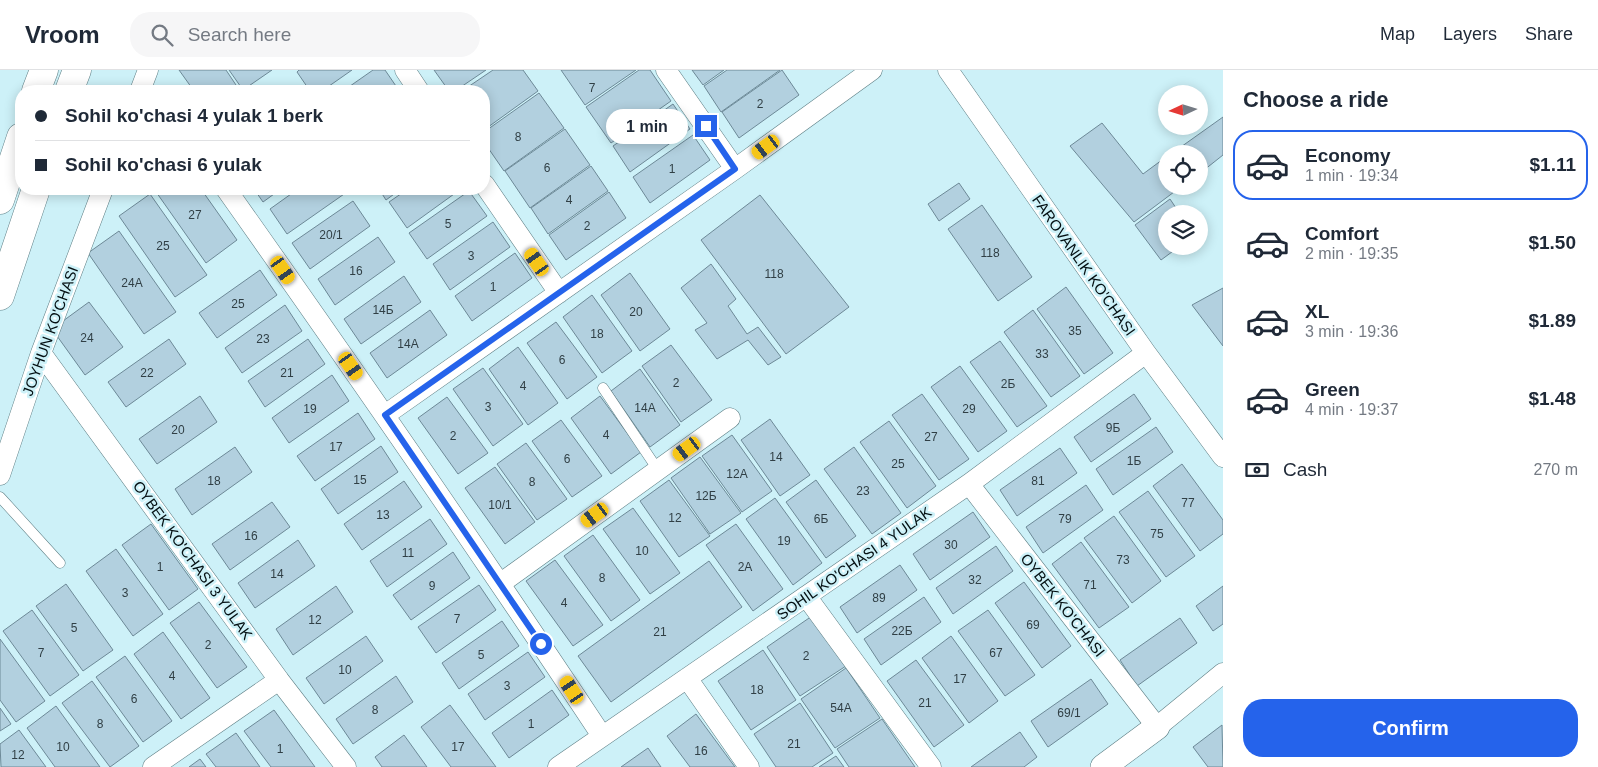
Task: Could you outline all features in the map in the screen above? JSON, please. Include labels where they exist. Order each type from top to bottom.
[{"type":"main road","points":[[38,85],[44,70]]},
{"type":"main road","points":[[71,85],[76,70]]},
{"type":"main road","points":[[0,200],[15,155]]},
{"type":"main road","points":[[0,296],[34,195]]},
{"type":"street","points":[[405,70],[415,85]]},
{"type":"street","points":[[666,70],[735,169]]},
{"type":"street","points":[[385,415],[735,169],[872,70]]},
{"type":"street","name":"FAROVANLIK KO'CHASI","points":[[948,70],[1146,353],[1223,457]]},
{"type":"street","points":[[490,193],[559,293]]},
{"type":"street","name":"JOYHUN KO'CHASI","points":[[0,475],[41,353],[101,195]]},
{"type":"street","points":[[230,195],[501,583],[602,736]]},
{"type":"street","name":"OYBEK KO'CHASI 3 YULAK","points":[[41,353],[280,680],[346,767]]},
{"type":"street","name":"SOHIL KO'CHASI 4 YULAK","points":[[558,767],[969,484],[1146,353]]},
{"type":"street","points":[[501,583],[730,418]]},
{"type":"street","name":"OYBEK KO'CHASI","points":[[969,484],[1157,727]]},
{"type":"street","points":[[806,596],[931,767]]},
{"type":"street","points":[[1103,767],[1157,727],[1223,673]]},
{"type":"street","points":[[687,678],[749,767]]},
{"type":"street","points":[[153,767],[280,680]]},
{"type":"lane","points":[[603,388],[658,470]]},
{"type":"lane","points":[[0,497],[60,563]]},
{"type":"building","points":[[179,70],[226,70],[236,85],[190,85]]},
{"type":"building","points":[[229,70],[272,70],[250,85],[240,85]]},
{"type":"building","points":[[299,70],[352,70],[331,85],[306,85],[297,72]]},
{"type":"building","points":[[373,70],[385,70],[395,85],[352,85]]},
{"type":"building","points":[[434,70],[486,70],[464,85],[445,85]]},
{"type":"building","points":[[493,70],[523,70],[538,91],[490,126],[490,85],[471,85]]},
{"type":"building","points":[[561,70],[636,70],[585,105]]},
{"type":"building","points":[[639,70],[650,70],[671,101],[611,143],[586,107]]},
{"type":"building","points":[[692,70],[724,70],[703,85]]},
{"type":"building","points":[[727,70],[780,70],[721,112],[704,86]]},
{"type":"building","points":[[782,70],[799,95],[739,138],[722,112]]},
{"type":"building","points":[[539,93],[564,128],[504,171],[490,151],[490,128]]},
{"type":"building","points":[[673,104],[690,129],[630,172],[613,146]]},
{"type":"building","points":[[1223,117],[1223,155],[1208,167],[1208,145],[1184,145],[1198,135],[1208,135],[1208,128]]},
{"type":"building","points":[[1102,123],[1143,174],[1158,163],[1158,195],[1170,195],[1134,222],[1070,146]]},
{"type":"building","points":[[565,129],[590,165],[530,208],[505,171]]},
{"type":"building","points":[[693,135],[710,160],[650,203],[633,177]]},
{"type":"building","points":[[591,166],[608,191],[548,234],[531,208]]},
{"type":"building","points":[[959,183],[970,199],[939,221],[928,204]]},
{"type":"building","points":[[609,192],[626,218],[566,260],[549,235]]},
{"type":"building","points":[[151,195],[207,275],[175,297],[119,216]]},
{"type":"building","points":[[158,195],[205,195],[237,240],[206,263]]},
{"type":"building","points":[[258,195],[273,195],[263,202]]},
{"type":"building","points":[[290,195],[343,195],[287,234],[270,209]]},
{"type":"building","points":[[383,195],[393,195],[386,200]]},
{"type":"building","points":[[399,195],[453,195],[407,228],[389,202]]},
{"type":"building","points":[[463,195],[472,195],[487,216],[427,259],[409,233]]},
{"type":"building","points":[[760,195],[849,307],[786,354],[701,240]]},
{"type":"building","points":[[1170,199],[1174,205],[1162,205]]},
{"type":"building","points":[[353,201],[370,226],[310,269],[292,243]]},
{"type":"building","points":[[982,205],[1032,277],[998,301],[948,229]]},
{"type":"building","points":[[1158,208],[1158,255],[1168,255],[1161,260],[1135,225]]},
{"type":"building","points":[[493,222],[510,247],[450,290],[433,264]]},
{"type":"building","points":[[119,231],[176,312],[144,334],[88,253]]},
{"type":"building","points":[[378,237],[395,262],[335,305],[318,279]]},
{"type":"building","points":[[515,253],[532,278],[472,321],[455,296]]},
{"type":"building","points":[[711,264],[736,299],[728,306],[747,334],[758,327],[781,357],[768,365],[748,340],[717,359],[695,330],[707,323],[681,288]]},
{"type":"building","points":[[260,270],[277,295],[217,338],[199,313]]},
{"type":"building","points":[[630,273],[670,329],[640,351],[601,295]]},
{"type":"building","points":[[404,276],[421,302],[361,344],[344,319]]},
{"type":"building","points":[[1066,287],[1113,353],[1084,374],[1037,309]]},
{"type":"building","points":[[1223,288],[1223,346],[1192,305]]},
{"type":"building","points":[[592,295],[632,351],[602,373],[563,317]]},
{"type":"building","points":[[89,302],[123,347],[85,375],[52,329]]},
{"type":"building","points":[[285,305],[302,331],[242,373],[225,348]]},
{"type":"building","points":[[430,310],[447,335],[387,378],[370,353]]},
{"type":"building","points":[[1033,310],[1080,376],[1051,397],[1004,332]]},
{"type":"building","points":[[556,322],[597,377],[567,399],[527,343]]},
{"type":"building","points":[[169,339],[186,364],[126,407],[108,382]]},
{"type":"building","points":[[308,339],[325,364],[265,407],[248,381]]},
{"type":"building","points":[[1000,341],[1047,406],[1017,427],[970,362]]},
{"type":"building","points":[[671,345],[712,400],[681,422],[642,366]]},
{"type":"building","points":[[518,347],[558,403],[528,425],[489,369]]},
{"type":"building","points":[[960,366],[1007,431],[978,452],[931,387]]},
{"type":"building","points":[[483,368],[523,424],[493,446],[453,389]]},
{"type":"building","points":[[640,369],[680,425],[650,447],[611,391]]},
{"type":"building","points":[[332,375],[349,401],[289,443],[272,418]]},
{"type":"building","points":[[922,394],[969,459],[939,480],[892,415]]},
{"type":"building","points":[[1134,394],[1151,419],[1091,462],[1074,437]]},
{"type":"building","points":[[200,396],[217,422],[157,464],[139,439]]},
{"type":"building","points":[[600,396],[641,452],[611,474],[571,418]]},
{"type":"building","points":[[447,397],[488,453],[458,474],[418,418]]},
{"type":"building","points":[[358,413],[375,439],[315,481],[297,456]]},
{"type":"building","points":[[770,419],[810,475],[780,496],[741,440]]},
{"type":"building","points":[[561,420],[602,476],[572,497],[532,441]]},
{"type":"building","points":[[889,421],[936,486],[907,508],[860,442]]},
{"type":"building","points":[[1156,427],[1173,452],[1113,495],[1096,469]]},
{"type":"building","points":[[732,435],[772,491],[742,512],[702,456]]},
{"type":"building","points":[[526,443],[567,499],[537,520],[497,464]]},
{"type":"building","points":[[381,446],[398,472],[338,514],[321,489]]},
{"type":"building","points":[[235,447],[252,472],[192,515],[175,489]]},
{"type":"building","points":[[854,447],[901,513],[872,534],[824,469]]},
{"type":"building","points":[[1060,448],[1077,473],[1017,516],[1000,490]]},
{"type":"building","points":[[700,457],[741,513],[710,534],[671,478]]},
{"type":"building","points":[[1182,464],[1223,520],[1223,534],[1200,551],[1153,486]]},
{"type":"building","points":[[495,467],[535,522],[505,544],[465,488]]},
{"type":"building","points":[[669,480],[710,536],[679,557],[640,501]]},
{"type":"building","points":[[816,480],[856,536],[826,558],[786,502]]},
{"type":"building","points":[[404,481],[422,507],[362,550],[344,524]]},
{"type":"building","points":[[1086,485],[1103,510],[1043,553],[1026,527]]},
{"type":"building","points":[[1148,491],[1195,556],[1166,577],[1119,512]]},
{"type":"building","points":[[775,498],[822,563],[793,585],[746,519]]},
{"type":"building","points":[[272,502],[290,527],[230,570],[212,544]]},
{"type":"building","points":[[633,508],[680,573],[650,594],[603,529]]},
{"type":"building","points":[[973,512],[990,537],[930,580],[913,554]]},
{"type":"building","points":[[1114,516],[1161,581],[1132,603],[1084,538]]},
{"type":"building","points":[[430,519],[447,544],[387,587],[370,561]]},
{"type":"building","points":[[151,524],[198,589],[169,610],[122,545]]},
{"type":"building","points":[[736,524],[783,589],[753,611],[706,545]]},
{"type":"building","points":[[593,535],[640,600],[611,621],[564,556]]},
{"type":"building","points":[[298,540],[315,566],[255,608],[238,583]]},
{"type":"building","points":[[1081,542],[1129,607],[1099,628],[1052,564]]},
{"type":"building","points":[[996,546],[1013,571],[953,614],[936,588]]},
{"type":"building","points":[[116,549],[163,614],[133,636],[86,571]]},
{"type":"building","points":[[453,552],[470,578],[411,620],[393,595]]},
{"type":"building","points":[[555,560],[603,625],[573,646],[526,581]]},
{"type":"building","points":[[709,561],[742,607],[611,702],[578,656]]},
{"type":"building","points":[[900,565],[917,590],[857,633],[840,607]]},
{"type":"building","points":[[1024,582],[1071,646],[1042,668],[995,603]]},
{"type":"building","points":[[66,584],[113,650],[83,671],[36,606]]},
{"type":"building","points":[[479,585],[496,610],[436,653],[418,627]]},
{"type":"building","points":[[336,586],[353,612],[293,655],[276,629]]},
{"type":"building","points":[[1223,586],[1223,624],[1213,631],[1196,606]]},
{"type":"building","points":[[924,597],[941,622],[881,665],[864,639]]},
{"type":"building","points":[[199,602],[247,667],[217,688],[170,623]]},
{"type":"building","points":[[32,610],[79,675],[50,696],[3,631]]},
{"type":"building","points":[[988,610],[1035,675],[1005,696],[958,631]]},
{"type":"building","points":[[812,616],[846,666],[800,696],[767,647]]},
{"type":"building","points":[[1180,618],[1197,643],[1137,686],[1120,660]]},
{"type":"building","points":[[502,621],[519,646],[459,689],[442,663]]},
{"type":"building","points":[[163,632],[210,698],[181,719],[134,654]]},
{"type":"building","points":[[366,636],[383,661],[324,704],[306,678]]},
{"type":"building","points":[[951,636],[998,701],[969,723],[922,658]]},
{"type":"building","points":[[0,639],[45,701],[16,722],[0,700]]},
{"type":"building","points":[[763,650],[796,700],[751,730],[718,681]]},
{"type":"building","points":[[528,652],[545,677],[485,720],[468,694]]},
{"type":"building","points":[[125,656],[172,721],[143,742],[96,677]]},
{"type":"building","points":[[916,660],[964,725],[934,747],[887,681]]},
{"type":"building","points":[[846,668],[880,718],[835,748],[801,699]]},
{"type":"building","points":[[396,676],[413,702],[353,744],[336,719]]},
{"type":"building","points":[[1091,679],[1108,704],[1048,747],[1031,721]]},
{"type":"building","points":[[92,681],[139,746],[110,767],[62,703]]},
{"type":"building","points":[[552,690],[569,715],[509,758],[492,733]]},
{"type":"building","points":[[800,703],[833,753],[812,767],[776,767],[754,734]]},
{"type":"building","points":[[450,705],[496,767],[451,767],[421,727]]},
{"type":"building","points":[[56,706],[100,767],[55,767],[27,728]]},
{"type":"building","points":[[0,708],[11,724],[0,731]]},
{"type":"building","points":[[274,710],[315,767],[271,767],[244,731]]},
{"type":"building","points":[[696,714],[735,767],[690,767],[667,736]]},
{"type":"building","points":[[882,719],[915,767],[849,767],[837,749]]},
{"type":"building","points":[[1222,725],[1223,767],[1208,767],[1193,747]]},
{"type":"building","points":[[19,730],[46,767],[1,767],[0,744]]},
{"type":"building","points":[[1020,732],[1037,757],[1024,767],[971,767]]},
{"type":"building","points":[[236,733],[260,767],[216,767],[206,754]]},
{"type":"building","points":[[404,735],[427,767],[382,767],[375,757]]},
{"type":"building","points":[[648,748],[661,767],[621,767]]},
{"type":"building","points":[[836,756],[844,767],[819,767]]},
{"type":"building","points":[[200,759],[206,767],[189,767]]},
{"type":"route","points":[[541,644],[385,415],[735,169],[706,126]]}]
